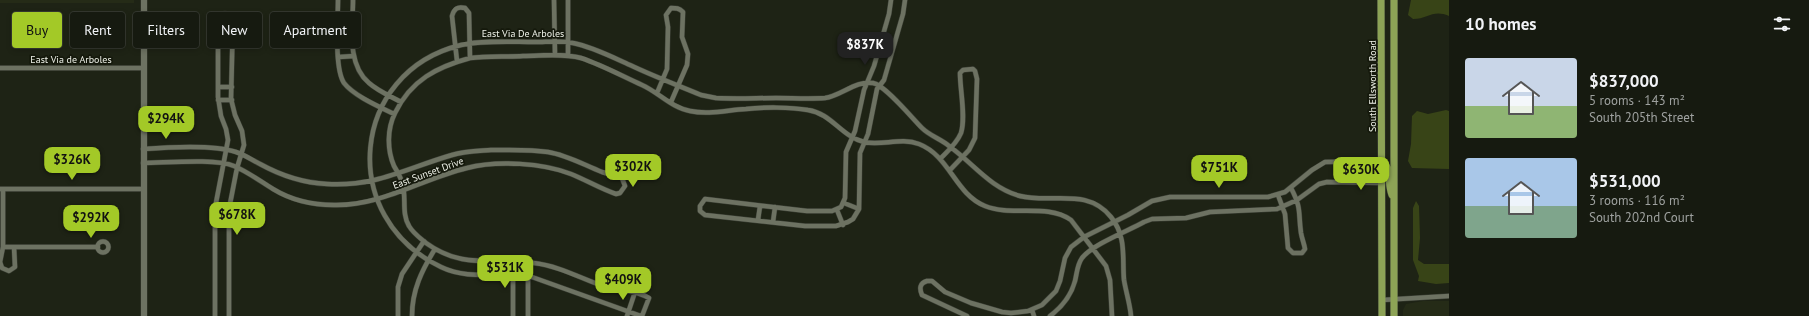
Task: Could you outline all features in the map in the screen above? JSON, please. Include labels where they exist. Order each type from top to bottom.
[{"type":"main road","points":[[144,0],[144,316]]},
{"type":"main road","name":"South Ellsworth Road","points":[[1381,0],[1382,316]]},
{"type":"main road","points":[[1394,0],[1394,316]]},
{"type":"main road","points":[[1382,161],[1388,169],[1389,186],[1394,198]]},
{"type":"street","points":[[338,0],[338,12]]},
{"type":"street","points":[[353,0],[353,12]]},
{"type":"street","points":[[554,0],[555,55]]},
{"type":"street","points":[[568,0],[568,55]]},
{"type":"street","points":[[891,0],[889,14],[874,66],[867,82],[855,131],[846,156],[844,203],[837,210],[815,212],[705,199],[700,206],[700,211],[705,215],[805,226],[843,225],[853,219],[859,209],[860,153],[868,134],[874,99],[884,80],[904,14],[905,0]]},
{"type":"street","points":[[457,61],[454,47],[452,16],[453,10],[456,8],[465,8],[469,13],[470,58]]},
{"type":"street","points":[[657,92],[663,80],[668,63],[668,27],[666,15],[671,8],[680,9],[683,12],[682,37],[688,54],[688,65],[671,102]]},
{"type":"street","points":[[215,316],[215,213],[227,149],[228,134],[221,116],[218,100],[217,18],[220,14],[225,13],[229,14],[232,18],[232,100],[244,137],[229,214],[229,316]]},
{"type":"street","name":"East Via De Arboles","points":[[642,316],[628,314],[543,280],[528,276],[470,275],[443,268],[416,253],[405,243],[390,226],[377,201],[371,181],[370,163],[371,140],[382,108],[389,96],[411,70],[435,55],[454,47],[478,42],[568,42],[589,48],[701,95],[716,98],[816,98],[836,95],[867,82]]},
{"type":"street","points":[[339,48],[340,72],[349,88],[394,114]]},
{"type":"street","points":[[353,48],[354,56],[363,78],[389,96],[401,102]]},
{"type":"street","points":[[642,316],[649,298],[635,292],[604,286],[556,268],[528,262],[470,261],[449,255],[436,249],[415,233],[407,222],[404,210],[404,190],[399,174],[391,158],[389,139],[394,114],[401,102],[424,77],[434,70],[457,61],[470,58],[568,55],[592,62],[657,92],[684,110],[722,112],[748,108],[809,110],[831,120],[852,137],[865,142],[909,141],[926,147],[941,158],[963,190],[983,205],[1000,210],[1047,212],[1065,216],[1071,220],[1106,266],[1109,273],[1112,316]]},
{"type":"street","points":[[339,57],[354,56]]},
{"type":"street","name":"East Via de Arboles","points":[[0,68],[143,68]]},
{"type":"street","points":[[941,158],[958,139],[962,129],[962,89],[960,73],[963,70],[973,69],[977,74],[976,133],[973,143],[950,170]]},
{"type":"street","points":[[867,82],[880,86],[923,129],[952,147],[988,179],[1013,193],[1030,197],[1075,197],[1084,199],[1101,208],[1114,222],[1121,234],[1123,242],[1125,287],[1131,316]]},
{"type":"street","points":[[218,87],[232,87]]},
{"type":"street","points":[[218,100],[232,100]]},
{"type":"street","name":"East Sunset Drive","points":[[143,148],[227,149],[241,154],[274,171],[295,178],[316,183],[338,185],[371,181],[399,174],[443,158],[465,152],[530,150],[556,154],[622,178],[625,186],[620,193],[616,194],[558,170],[533,164],[468,167],[377,201],[335,205],[306,202],[274,190],[237,168],[223,164],[143,163]]},
{"type":"street","points":[[1348,161],[1348,182]]},
{"type":"street","points":[[967,316],[922,294],[920,290],[921,285],[927,281],[932,282],[945,292],[971,303],[1002,312],[1019,314],[1042,305],[1056,291],[1068,251],[1071,247],[1084,237],[1128,215],[1144,204],[1160,198],[1259,197],[1278,195],[1291,188],[1312,170],[1325,162],[1382,161]]},
{"type":"street","points":[[1050,316],[1070,295],[1080,262],[1093,248],[1152,219],[1186,218],[1210,212],[1270,210],[1283,207],[1297,200],[1318,184],[1327,182],[1382,183]]},
{"type":"street","points":[[1278,195],[1283,207],[1286,221],[1288,248],[1293,254],[1302,253],[1305,249],[1301,233],[1300,211],[1297,200],[1291,188]]},
{"type":"street","points":[[14,247],[15,267],[9,271],[5,271],[0,266],[3,247],[1,189],[143,189]]},
{"type":"street","points":[[844,203],[859,209]]},
{"type":"street","points":[[758,220],[760,206]]},
{"type":"street","points":[[773,222],[774,207]]},
{"type":"street","points":[[837,210],[843,225]]},
{"type":"street","points":[[398,316],[398,287],[402,274],[424,241]]},
{"type":"street","points":[[3,247],[98,247]]},
{"type":"street","points":[[412,316],[414,293],[428,260],[436,249]]},
{"type":"street","points":[[513,262],[513,316]]},
{"type":"street","points":[[528,262],[528,316]]},
{"type":"street","points":[[628,314],[635,292]]},
{"type":"street","points":[[1382,300],[1449,296]]},
{"type":"street","points":[[1032,310],[1034,316]]},
{"type":"shaded area","points":[[0,0],[134,0],[134,3],[0,3]]},
{"type":"shaded area","points":[[1423,301],[1449,301],[1449,316],[1403,316],[1403,310],[1406,304]]},
{"type":"green space","points":[[1411,0],[1449,0],[1449,16],[1435,14],[1413,19],[1408,15]]},
{"type":"green space","points":[[1446,110],[1449,111],[1449,169],[1412,168],[1408,161],[1411,144],[1412,116],[1417,111],[1428,114]]},
{"type":"green space","points":[[1416,201],[1419,206],[1420,238],[1418,260],[1424,264],[1449,264],[1449,283],[1436,284],[1418,281],[1419,276],[1413,260],[1413,208]]}]
